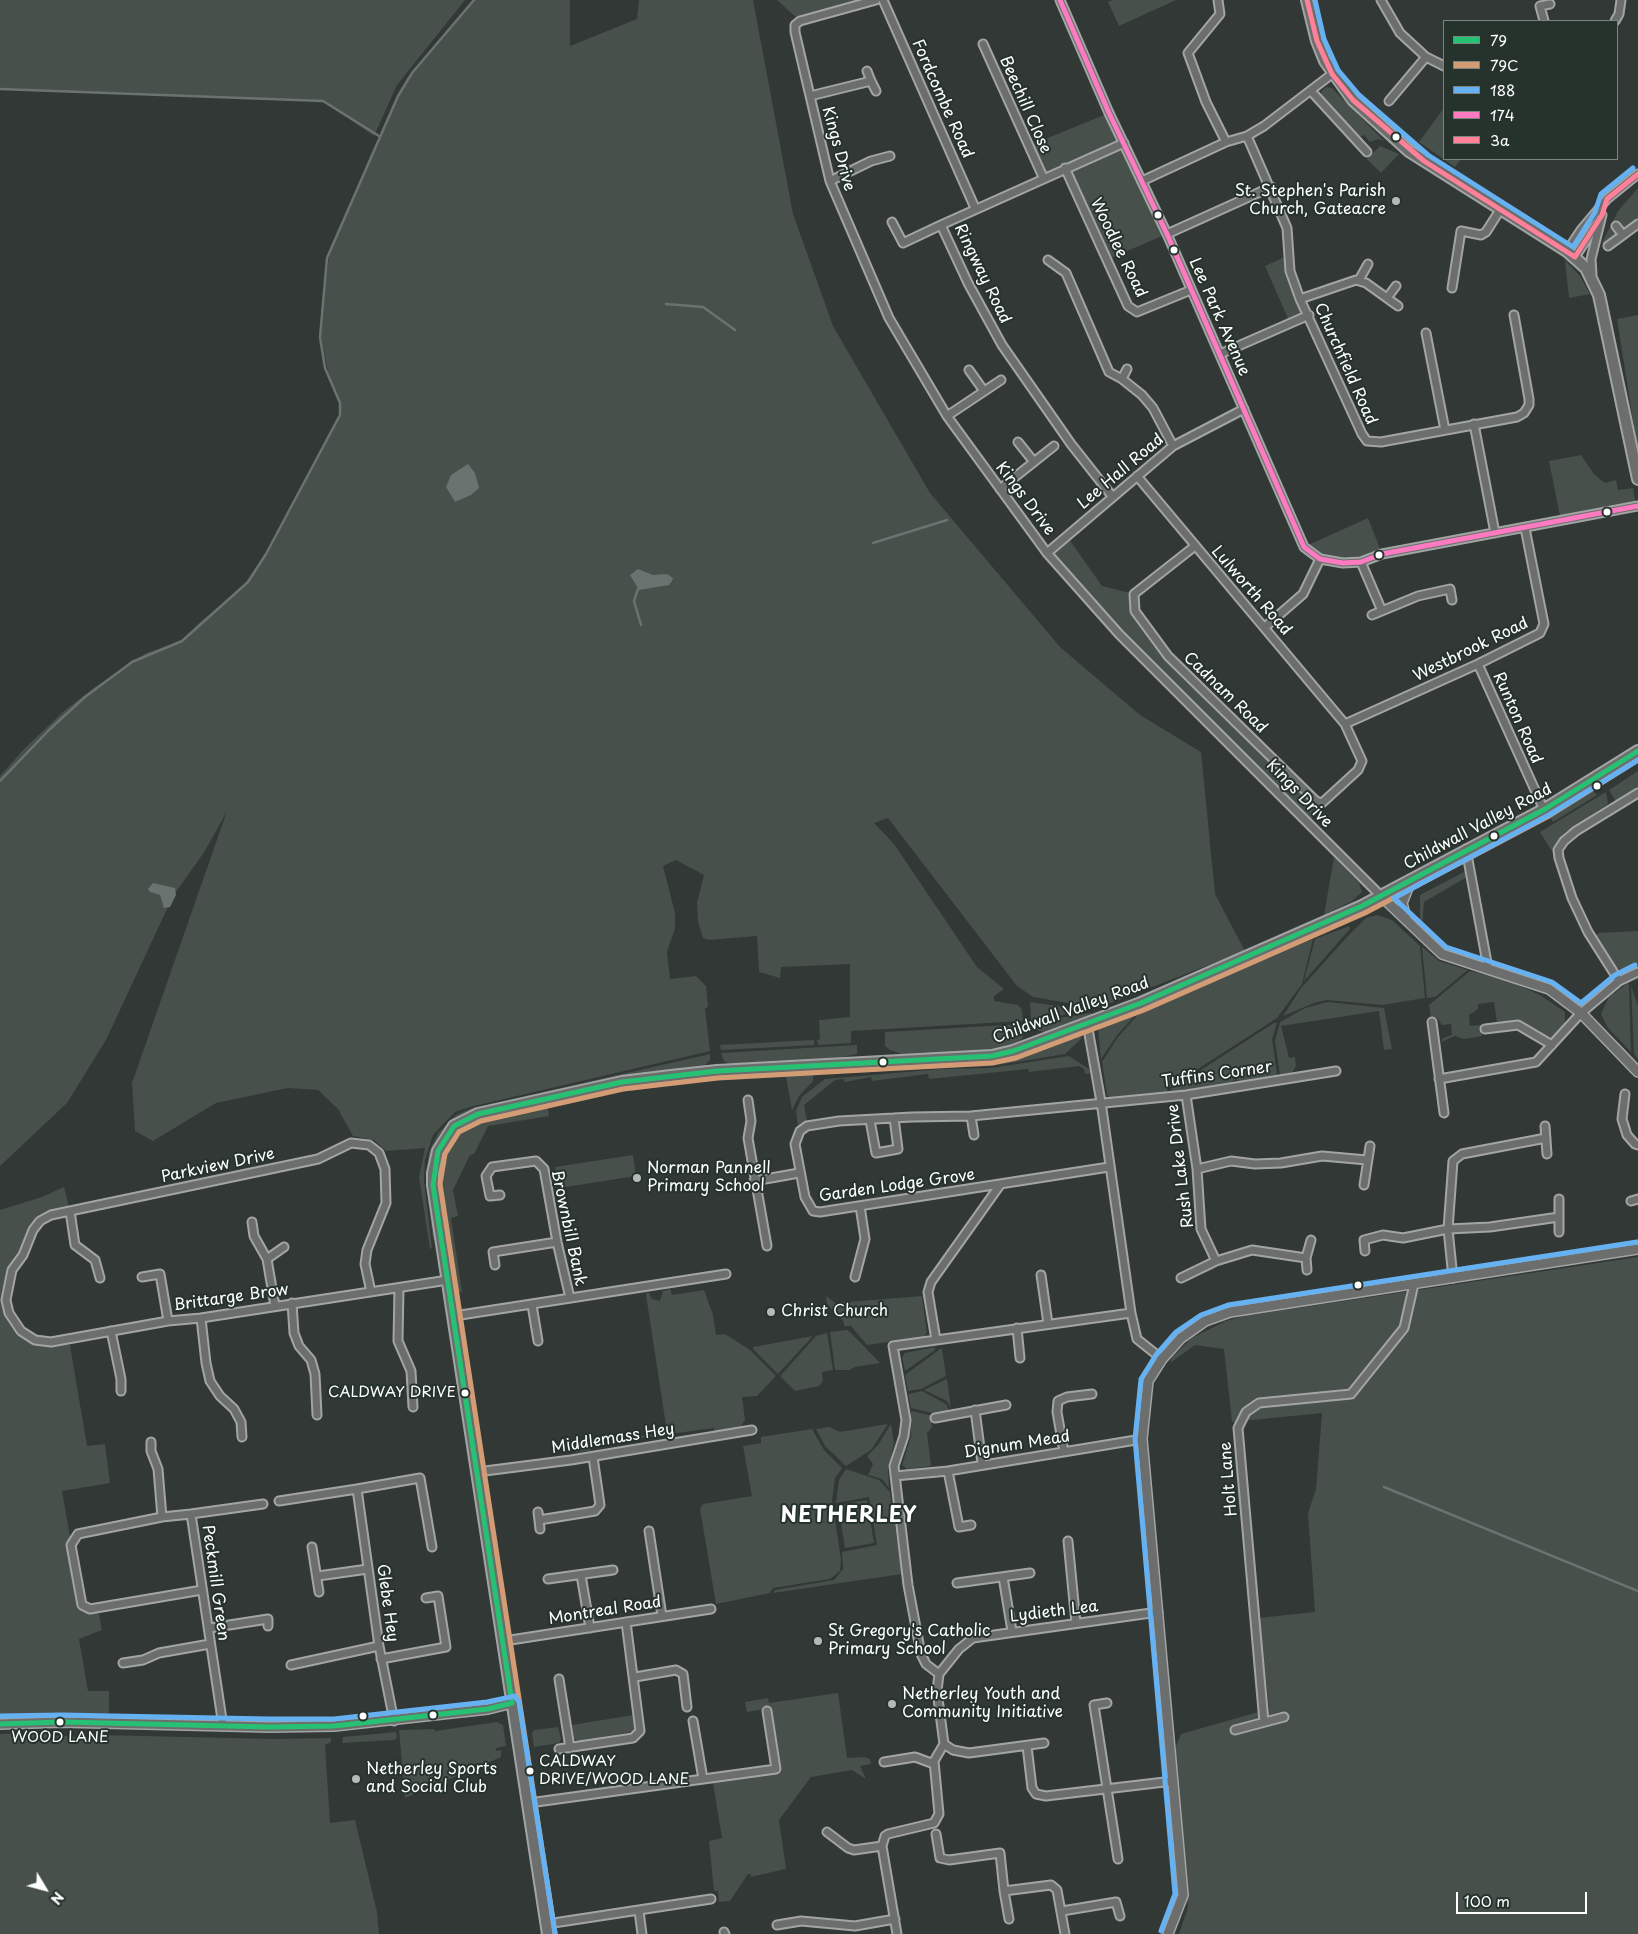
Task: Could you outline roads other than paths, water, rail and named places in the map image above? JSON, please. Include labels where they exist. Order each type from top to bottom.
[{"type":"main road","points":[[1307,0],[1317,41],[1332,74],[1353,100],[1409,151],[1571,254],[1593,282],[1606,324],[1638,479]]},
{"type":"main road","name":"Childwall Valley Road","points":[[448,1280],[433,1173],[438,1151],[445,1137],[463,1120],[478,1114],[622,1082],[717,1071],[992,1056],[1013,1051],[1182,985],[1310,930],[1381,896],[1466,849],[1544,810],[1638,751]]},
{"type":"main road","points":[[448,1280],[548,1929]]},
{"type":"street","name":"Kings Drive","points":[[876,0],[833,10],[800,21],[795,25],[830,181],[889,318],[947,416],[1048,553],[1119,634],[1381,896]]},
{"type":"street","name":"Fordcombe Road","points":[[883,0],[976,208]]},
{"type":"street","name":"Lee Park Avenue","points":[[1060,0],[1167,234],[1304,547],[1320,558]]},
{"type":"street","points":[[1218,0],[1220,14],[1188,53],[1206,102],[1226,142]]},
{"type":"street","points":[[1381,0],[1400,33],[1426,57],[1443,66]]},
{"type":"street","points":[[1615,20],[1619,14],[1622,0]]},
{"type":"street","points":[[1544,20],[1540,6],[1550,4]]},
{"type":"street","name":"Beechill Close","points":[[983,44],[1043,177]]},
{"type":"street","points":[[1389,101],[1426,57]]},
{"type":"street","points":[[867,71],[876,91]]},
{"type":"street","points":[[1142,181],[1226,142],[1247,136],[1264,126],[1332,74]]},
{"type":"street","points":[[810,96],[871,81]]},
{"type":"street","points":[[1311,91],[1367,152]]},
{"type":"street","name":"Churchfield Road","points":[[1247,136],[1271,187],[1287,228],[1290,271],[1300,299],[1366,439],[1372,443],[1381,442],[1520,416],[1529,405],[1514,315]]},
{"type":"street","name":"Ringway Road","points":[[1112,496],[1071,444],[1002,345],[968,283],[941,225],[1043,177],[1124,143]]},
{"type":"street","points":[[830,181],[871,161],[890,156]]},
{"type":"street","name":"Woodlee Road","points":[[1065,168],[1128,306],[1137,312],[1191,290]]},
{"type":"street","points":[[1571,254],[1581,230],[1607,199],[1638,174]]},
{"type":"street","points":[[1167,234],[1271,187]]},
{"type":"street","points":[[1593,282],[1591,259],[1607,199]]},
{"type":"street","points":[[1452,288],[1461,231],[1481,235],[1486,232],[1500,210]]},
{"type":"street","points":[[1571,254],[1602,215]]},
{"type":"street","points":[[892,222],[903,243],[941,225]]},
{"type":"street","points":[[1608,246],[1638,224]]},
{"type":"street","points":[[1616,226],[1623,235]]},
{"type":"street","points":[[1048,260],[1066,273],[1109,372],[1122,379],[1142,395],[1153,408],[1173,446]]},
{"type":"street","points":[[1359,280],[1368,264]]},
{"type":"street","points":[[1300,299],[1348,281],[1359,280],[1398,306]]},
{"type":"street","points":[[1388,298],[1396,286]]},
{"type":"street","points":[[1220,354],[1309,315]]},
{"type":"street","points":[[1426,333],[1445,430]]},
{"type":"street","points":[[1122,379],[1127,369]]},
{"type":"street","points":[[969,370],[984,391]]},
{"type":"street","points":[[947,416],[1001,380]]},
{"type":"street","name":"Lee Hall Road","points":[[1048,553],[1112,496],[1173,446],[1244,408]]},
{"type":"street","points":[[1474,424],[1495,533]]},
{"type":"street","points":[[1018,442],[1034,462]]},
{"type":"street","points":[[1000,489],[1054,446]]},
{"type":"street","name":"Lulworth Road","points":[[1137,476],[1345,724]]},
{"type":"street","points":[[1265,627],[1303,594],[1320,558],[1343,563],[1361,562],[1382,554],[1638,506]]},
{"type":"street","name":"Westbrook Road","points":[[1345,724],[1478,664],[1540,632],[1544,624],[1525,528]]},
{"type":"street","name":"Cadnam Road","points":[[1195,546],[1134,594],[1135,611],[1168,656],[1316,801],[1322,803],[1358,770],[1362,761],[1345,724]]},
{"type":"street","points":[[1361,562],[1382,611]]},
{"type":"street","points":[[1372,615],[1418,596],[1450,589],[1452,600]]},
{"type":"street","name":"Runton Road","points":[[1478,664],[1544,810]]},
{"type":"street","points":[[1619,981],[1588,932],[1572,898],[1558,850],[1576,831],[1638,793]]},
{"type":"street","points":[[1466,849],[1488,968]]},
{"type":"street","points":[[1408,922],[1402,903],[1411,880]]},
{"type":"street","points":[[1381,896],[1442,954],[1549,990],[1580,1013],[1638,1072]]},
{"type":"street","points":[[1439,1079],[1536,1062],[1580,1013],[1619,981],[1638,972]]},
{"type":"street","points":[[1432,1022],[1444,1113]]},
{"type":"street","points":[[1087,1023],[1101,1102],[1131,1313],[1137,1339],[1162,1359]]},
{"type":"street","points":[[1485,1029],[1518,1025],[1552,1045]]},
{"type":"street","name":"Tuffins Corner","points":[[1101,1102],[1186,1094],[1336,1072]]},
{"type":"street","name":"Rush Lake Drive","points":[[1186,1094],[1197,1168],[1200,1229],[1216,1261]]},
{"type":"street","points":[[1625,1094],[1622,1119],[1627,1135],[1635,1144],[1638,1144]]},
{"type":"street","points":[[748,1100],[751,1122],[748,1138],[754,1181],[767,1246]]},
{"type":"street","name":"Garden Lodge Grove","points":[[1101,1102],[971,1116],[839,1121],[807,1126],[800,1131],[795,1144],[805,1197],[813,1210],[820,1212],[1109,1167]]},
{"type":"street","points":[[971,1116],[974,1136]]},
{"type":"street","points":[[870,1120],[876,1153],[898,1149],[894,1118]]},
{"type":"street","points":[[1545,1126],[1547,1154]]},
{"type":"street","points":[[1453,1278],[1448,1229],[1453,1161],[1462,1154],[1546,1138]]},
{"type":"street","name":"Parkview Drive","points":[[21,1331],[9,1313],[6,1300],[12,1270],[23,1255],[33,1230],[40,1220],[70,1211],[318,1159],[352,1143],[369,1146],[378,1153],[385,1169],[386,1203],[367,1250],[365,1264],[371,1292]]},
{"type":"street","points":[[1364,1185],[1370,1146]]},
{"type":"street","points":[[1197,1168],[1231,1161],[1255,1164],[1281,1163],[1322,1156],[1367,1160]]},
{"type":"street","name":"Brownbill Bank","points":[[500,1195],[490,1196],[486,1176],[492,1167],[536,1162],[544,1169],[557,1242],[570,1298]]},
{"type":"street","points":[[754,1181],[799,1173]]},
{"type":"street","points":[[936,1340],[928,1292],[931,1282],[1000,1185]]},
{"type":"street","points":[[1559,1199],[1559,1232]]},
{"type":"street","points":[[855,1277],[865,1240],[860,1206]]},
{"type":"street","points":[[70,1211],[75,1245],[95,1260],[100,1278]]},
{"type":"street","points":[[1365,1251],[1364,1240],[1382,1235],[1402,1238],[1448,1229],[1490,1226],[1559,1217]]},
{"type":"street","points":[[252,1222],[254,1236],[267,1259],[275,1306]]},
{"type":"street","points":[[1307,1270],[1306,1258],[1311,1240]]},
{"type":"street","points":[[495,1265],[494,1252],[557,1242]]},
{"type":"street","points":[[267,1259],[284,1247]]},
{"type":"street","points":[[1181,1278],[1216,1261],[1252,1250],[1306,1258]]},
{"type":"street","points":[[1168,1934],[1183,1895],[1142,1439],[1148,1380],[1162,1359],[1181,1338],[1205,1321],[1230,1312],[1638,1250]]},
{"type":"street","points":[[142,1277],[160,1274],[168,1321]]},
{"type":"street","name":"Brownbill Bank","points":[[454,1316],[726,1274]]},
{"type":"street","points":[[1041,1275],[1048,1324]]},
{"type":"street","name":"Brittarge Brow","points":[[21,1331],[35,1340],[51,1342],[168,1321],[201,1318],[448,1280]]},
{"type":"street","name":"Holt Lane","points":[[1264,1722],[1238,1428],[1246,1412],[1260,1403],[1351,1394],[1404,1328],[1414,1284]]},
{"type":"street","points":[[399,1288],[398,1341],[411,1371],[413,1407]]},
{"type":"street","points":[[292,1303],[294,1333],[299,1346],[311,1360],[315,1374],[317,1415]]},
{"type":"street","points":[[532,1305],[538,1341]]},
{"type":"street","points":[[897,1934],[882,1846],[885,1836],[888,1834],[920,1828],[937,1820],[939,1798],[934,1764],[944,1744],[937,1691],[939,1674],[926,1664],[921,1654],[908,1584],[894,1466],[904,1436],[906,1420],[893,1346],[1131,1313]]},
{"type":"street","points":[[201,1318],[210,1381],[220,1396],[234,1409],[241,1422],[242,1436]]},
{"type":"street","points":[[1017,1328],[1020,1358]]},
{"type":"street","points":[[110,1331],[121,1379],[121,1390]]},
{"type":"street","points":[[1064,1452],[1057,1412],[1058,1401],[1067,1397],[1092,1394]]},
{"type":"street","points":[[935,1418],[1006,1405]]},
{"type":"street","points":[[975,1410],[982,1464]]},
{"type":"street","name":"Middlemass Hey","points":[[478,1472],[593,1457],[752,1430]]},
{"type":"street","name":"Dignum Mead","points":[[895,1476],[948,1471],[1142,1439]]},
{"type":"street","points":[[152,1442],[151,1451],[158,1469],[162,1517]]},
{"type":"street","points":[[539,1520],[595,1511],[600,1505],[593,1457]]},
{"type":"street","points":[[948,1471],[959,1527],[971,1525]]},
{"type":"street","points":[[279,1501],[420,1478],[432,1547]]},
{"type":"street","name":"Glebe Hey","points":[[358,1488],[379,1646],[394,1721]]},
{"type":"street","name":"Peckmill Green","points":[[223,1726],[210,1644],[210,1628],[202,1590],[191,1514],[263,1504]]},
{"type":"street","points":[[538,1512],[540,1529]]},
{"type":"street","points":[[191,1514],[162,1517],[78,1534],[71,1545],[82,1605],[90,1609],[202,1590]]},
{"type":"street","points":[[649,1531],[662,1616]]},
{"type":"street","points":[[1068,1541],[1076,1623]]},
{"type":"street","points":[[312,1547],[319,1592]]},
{"type":"street","points":[[318,1576],[368,1569]]},
{"type":"street","points":[[548,1579],[613,1570]]},
{"type":"street","points":[[957,1583],[1030,1573]]},
{"type":"street","points":[[581,1575],[590,1628]]},
{"type":"street","points":[[1004,1577],[1012,1631]]},
{"type":"street","points":[[382,1658],[446,1646],[438,1596],[426,1598]]},
{"type":"street","name":"Montreal Road","points":[[504,1641],[711,1609]]},
{"type":"street","name":"Lydieth Lea","points":[[939,1674],[959,1649],[972,1638],[1158,1612]]},
{"type":"street","points":[[210,1628],[268,1619],[268,1626]]},
{"type":"street","points":[[559,1749],[633,1738],[640,1731],[635,1677],[626,1622]]},
{"type":"street","points":[[123,1663],[143,1660],[159,1653],[210,1644]]},
{"type":"street","points":[[291,1665],[379,1646]]},
{"type":"street","points":[[635,1677],[676,1670],[683,1674],[687,1707]]},
{"type":"street","points":[[559,1679],[570,1748]]},
{"type":"street","points":[[0,1724],[62,1722],[290,1728],[394,1721],[488,1709],[512,1703]]},
{"type":"street","points":[[1108,1703],[1094,1705],[1118,1859]]},
{"type":"street","points":[[528,1803],[776,1770],[767,1711]]},
{"type":"street","points":[[1235,1730],[1284,1717]]},
{"type":"street","points":[[693,1722],[703,1780]]},
{"type":"street","points":[[944,1744],[953,1750],[969,1754],[1044,1743]]},
{"type":"street","points":[[1027,1746],[1032,1788],[1036,1794],[1046,1796],[1173,1781]]},
{"type":"street","points":[[884,1762],[915,1757],[934,1764]]},
{"type":"street","points":[[827,1832],[848,1848],[854,1850],[882,1846]]},
{"type":"street","points":[[936,1834],[940,1858],[949,1860],[1000,1853],[1009,1919]]},
{"type":"street","points":[[1004,1891],[1050,1886],[1057,1890],[1065,1934]]},
{"type":"street","points":[[548,1929],[639,1910],[711,1899]]},
{"type":"street","points":[[1062,1911],[1116,1902],[1120,1916]]},
{"type":"street","points":[[639,1910],[642,1934]]},
{"type":"street","points":[[777,1925],[801,1921],[855,1926],[895,1919]]},
{"type":"waterway","points":[[0,781],[50,729],[85,697],[132,662],[182,641],[248,582],[266,554],[340,415],[340,403],[325,368],[320,337],[327,258],[398,96],[412,73],[474,0]]},
{"type":"waterway","points":[[0,89],[323,101],[379,136]]},
{"type":"waterway","points":[[666,304],[703,307],[735,330]]},
{"type":"waterway","points":[[873,543],[947,520]]},
{"type":"waterway","points":[[638,589],[634,601],[641,625]]},
{"type":"waterway","points":[[1384,1487],[1638,1591]]},
{"type":"place","name":"St. Stephen's Parish Church, Gateacre","points":[[1396,201]]},
{"type":"place","name":"Norman Pannell Primary School","points":[[637,1178]]},
{"type":"place","name":"Christ Church","points":[[771,1312]]},
{"type":"place","name":"CALDWAY DRIVE","points":[[465,1393]]},
{"type":"place","name":"St Gregory's Catholic Primary School","points":[[818,1641]]},
{"type":"place","name":"Netherley Youth and Community Initiative","points":[[892,1704]]},
{"type":"place","name":"WOOD LANE","points":[[60,1722]]},
{"type":"place","name":"CALDWAY DRIVE/WOOD LANE","points":[[530,1771]]},
{"type":"place","name":"Netherley Sports and Social Club","points":[[356,1779]]},
{"type":"district","name":"NETHERLEY","points":[[849,1516]]}]
